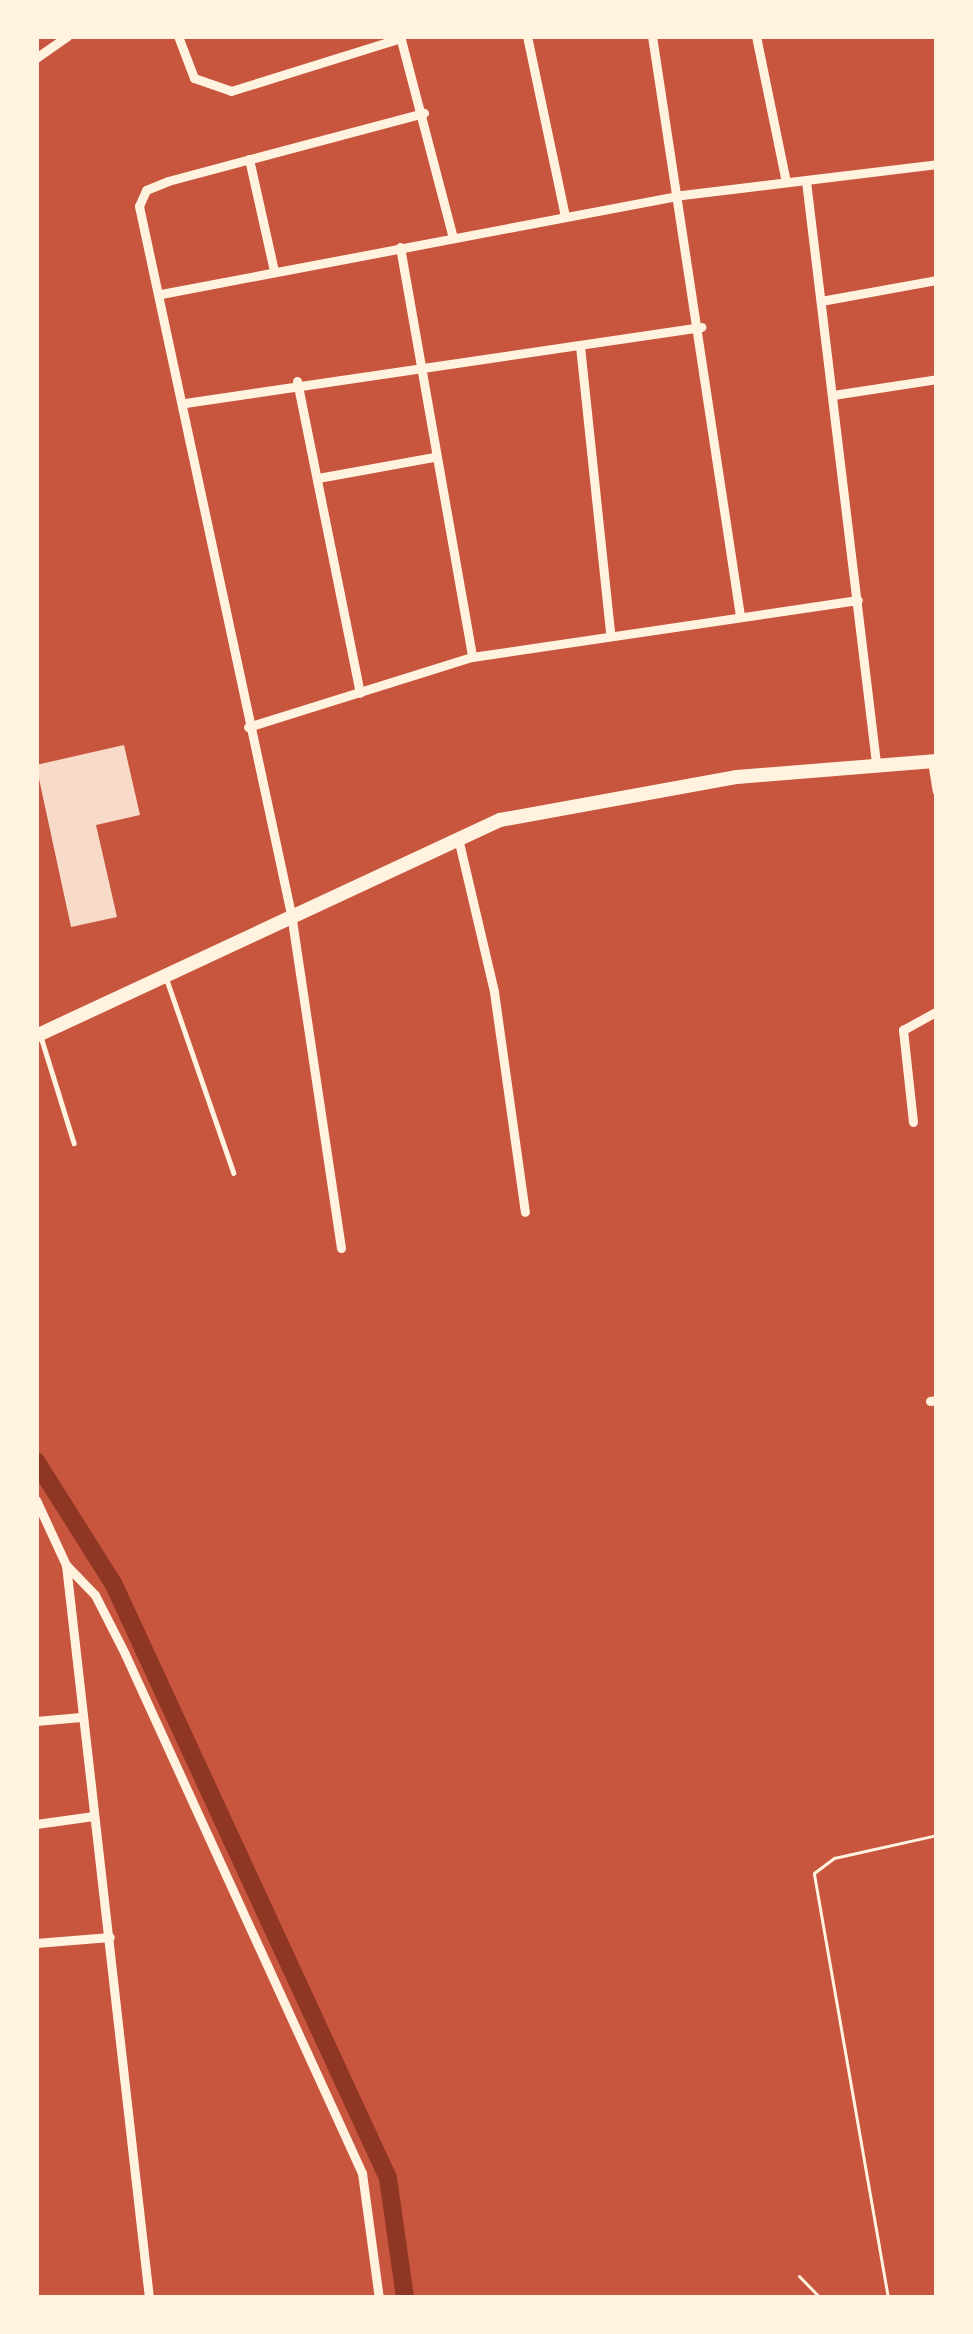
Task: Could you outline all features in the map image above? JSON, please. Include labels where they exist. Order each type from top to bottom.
[{"type":"main road","points":[[38,1035],[458,838],[601,798],[876,763],[935,761]]},
{"type":"street","points":[[178,36],[194,78],[231,91],[400,37],[424,113],[453,238]]},
{"type":"street","points":[[527,36],[566,216]]},
{"type":"street","points":[[652,36],[682,195],[740,616]]},
{"type":"street","points":[[756,36],[786,182]]},
{"type":"street","points":[[36,58],[61,38]]},
{"type":"street","points":[[341,1248],[291,914],[248,727],[185,404],[141,220],[146,190],[424,113]]},
{"type":"street","points":[[249,159],[274,271]]},
{"type":"street","points":[[161,294],[682,195],[937,164]]},
{"type":"street","points":[[806,181],[876,763]]},
{"type":"street","points":[[400,247],[416,366],[472,657]]},
{"type":"street","points":[[821,301],[937,280]]},
{"type":"street","points":[[185,404],[297,381],[701,327]]},
{"type":"street","points":[[580,346],[610,633]]},
{"type":"street","points":[[833,395],[937,379]]},
{"type":"street","points":[[297,381],[360,693]]},
{"type":"street","points":[[318,478],[433,457]]},
{"type":"street","points":[[248,727],[472,657],[858,600]]},
{"type":"street","points":[[935,761],[937,790]]},
{"type":"street","points":[[458,838],[494,992],[525,1212]]},
{"type":"street","points":[[913,1122],[903,1030],[937,1011]]},
{"type":"street","points":[[36,1500],[66,1564],[94,1595],[125,1654],[362,2173],[379,2298]]},
{"type":"street","points":[[66,1564],[149,2298]]},
{"type":"street","points":[[36,1721],[81,1717]]},
{"type":"street","points":[[36,1824],[93,1816]]},
{"type":"street","points":[[36,1943],[110,1937]]},
{"type":"lane","points":[[165,976],[234,1173]]},
{"type":"lane","points":[[38,1035],[74,1143]]},
{"type":"path","points":[[888,2298],[814,1873],[834,1858],[937,1835]]},
{"type":"path","points":[[799,2276],[820,2298]]},
{"type":"building","points":[[124,745],[140,815],[96,825],[117,917],[71,927],[36,765]]},
{"type":"waterway","points":[[36,1461],[114,1585],[388,2178],[405,2298]]}]
